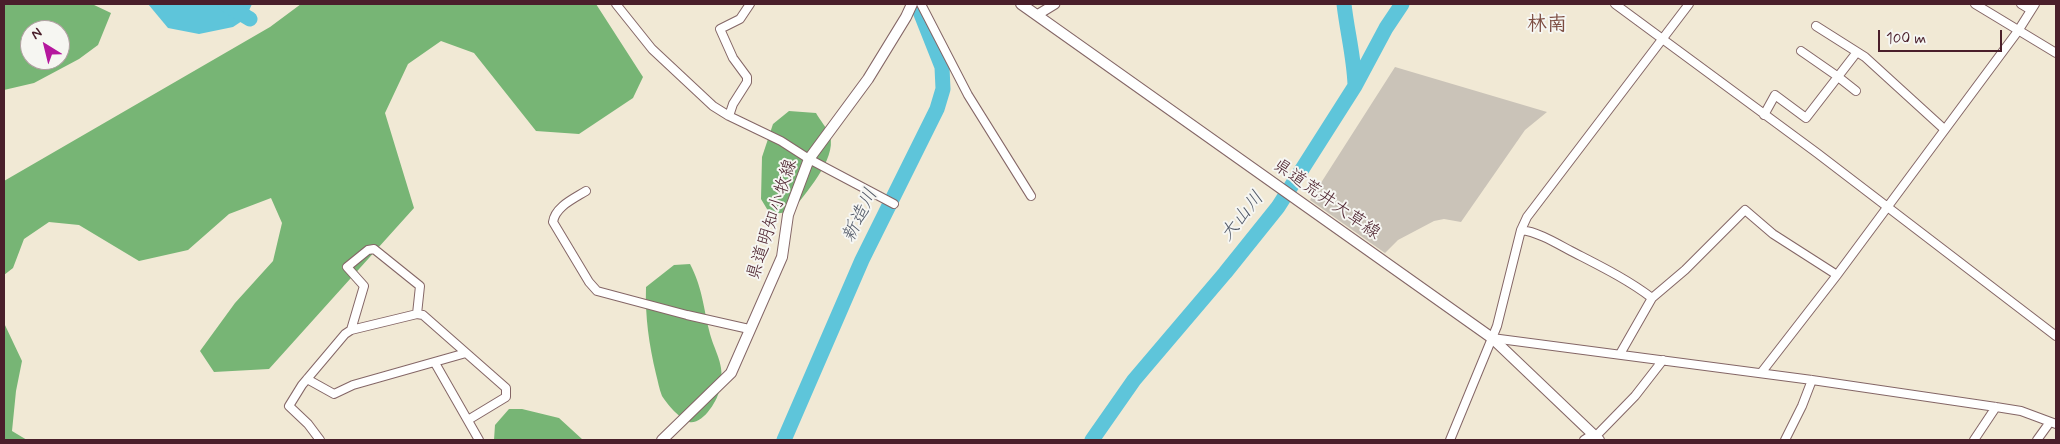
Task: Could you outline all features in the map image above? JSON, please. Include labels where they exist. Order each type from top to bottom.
[{"type":"main road","name":"県道明知小牧線","points":[[666,439],[731,373],[782,256],[788,215],[809,158],[868,79],[912,4]]},
{"type":"main road","name":"県道荒井大草線","points":[[1021,4],[1492,338],[1593,438]]},
{"type":"street","points":[[616,4],[652,49],[706,100],[728,116],[781,141],[894,204]]},
{"type":"street","points":[[728,116],[733,104],[748,82],[720,29],[740,18],[750,4]]},
{"type":"street","points":[[921,4],[968,95],[1031,196]]},
{"type":"street","points":[[1037,16],[1055,4]]},
{"type":"street","points":[[1615,4],[2056,336]]},
{"type":"street","points":[[1450,440],[1492,338],[1501,311],[1521,230],[1527,217],[1689,4]]},
{"type":"street","points":[[1975,4],[2056,53]]},
{"type":"street","points":[[1761,373],[2018,31],[2033,7],[2021,4]]},
{"type":"street","points":[[1816,26],[1866,57],[1944,129]]},
{"type":"street","points":[[1801,51],[1856,91]]},
{"type":"street","points":[[1764,115],[1775,95],[1806,118],[1857,52]]},
{"type":"street","points":[[586,191],[558,210],[553,222],[584,274],[597,291],[687,315],[750,329]]},
{"type":"street","points":[[1620,354],[1652,298],[1685,270],[1745,210],[1773,234],[1837,274]]},
{"type":"street","points":[[1521,230],[1552,241],[1632,282],[1652,298]]},
{"type":"street","points":[[351,330],[364,286],[347,267],[368,250],[374,249],[420,286],[417,314]]},
{"type":"street","points":[[320,440],[308,424],[289,406],[308,379],[345,334],[351,330],[417,314],[423,315],[506,388],[506,397],[468,420]]},
{"type":"street","points":[[1492,338],[1812,380],[2021,411],[2053,423],[2037,440]]},
{"type":"street","points":[[308,379],[334,394],[353,385],[466,353]]},
{"type":"street","points":[[1593,438],[1635,396],[1663,360]]},
{"type":"street","points":[[435,363],[479,440]]},
{"type":"street","points":[[1785,440],[1802,406],[1812,380]]},
{"type":"street","points":[[1974,440],[1996,407]]},
{"type":"shaded area","points":[[1395,67],[1547,112],[1525,130],[1461,222],[1444,219],[1434,221],[1398,240],[1385,253],[1310,200]]},
{"type":"green space","points":[[4,4],[92,4],[111,13],[98,45],[70,64],[70,20],[20,20],[20,70],[58,70],[34,83],[4,90]]},
{"type":"green space","points":[[301,4],[596,4],[643,77],[633,98],[579,134],[536,131],[474,53],[441,41],[408,64],[385,113],[414,208],[269,369],[214,372],[200,351],[235,303],[273,261],[282,223],[271,198],[229,214],[188,250],[139,261],[79,225],[49,222],[24,239],[13,268],[4,275],[4,181],[270,27]]},
{"type":"green space","points":[[789,111],[816,113],[829,133],[831,145],[824,166],[811,187],[791,212],[770,214],[761,199],[762,157],[773,124]]},
{"type":"green space","points":[[690,264],[700,288],[711,338],[722,372],[719,393],[713,405],[704,416],[694,422],[689,422],[674,411],[661,393],[649,341],[646,298],[646,287],[674,265]]},
{"type":"green space","points":[[4,323],[22,361],[16,391],[12,431],[27,440],[4,440]]},
{"type":"green space","points":[[509,409],[522,409],[559,418],[583,440],[494,440],[495,425]]},
{"type":"water","points":[[148,4],[252,4],[245,19],[233,27],[199,34],[168,28]]},
{"type":"waterway","points":[[225,4],[250,19]]},
{"type":"waterway","points":[[1344,4],[1355,85]]},
{"type":"waterway","name":"大山川","points":[[1092,440],[1134,380],[1278,207],[1355,86],[1386,28],[1402,4]]},
{"type":"waterway","name":"新造川","points":[[784,440],[862,260],[937,109],[943,89],[942,67],[919,9]]},
{"type":"district","name":"林南","points":[[1547,26]]}]
